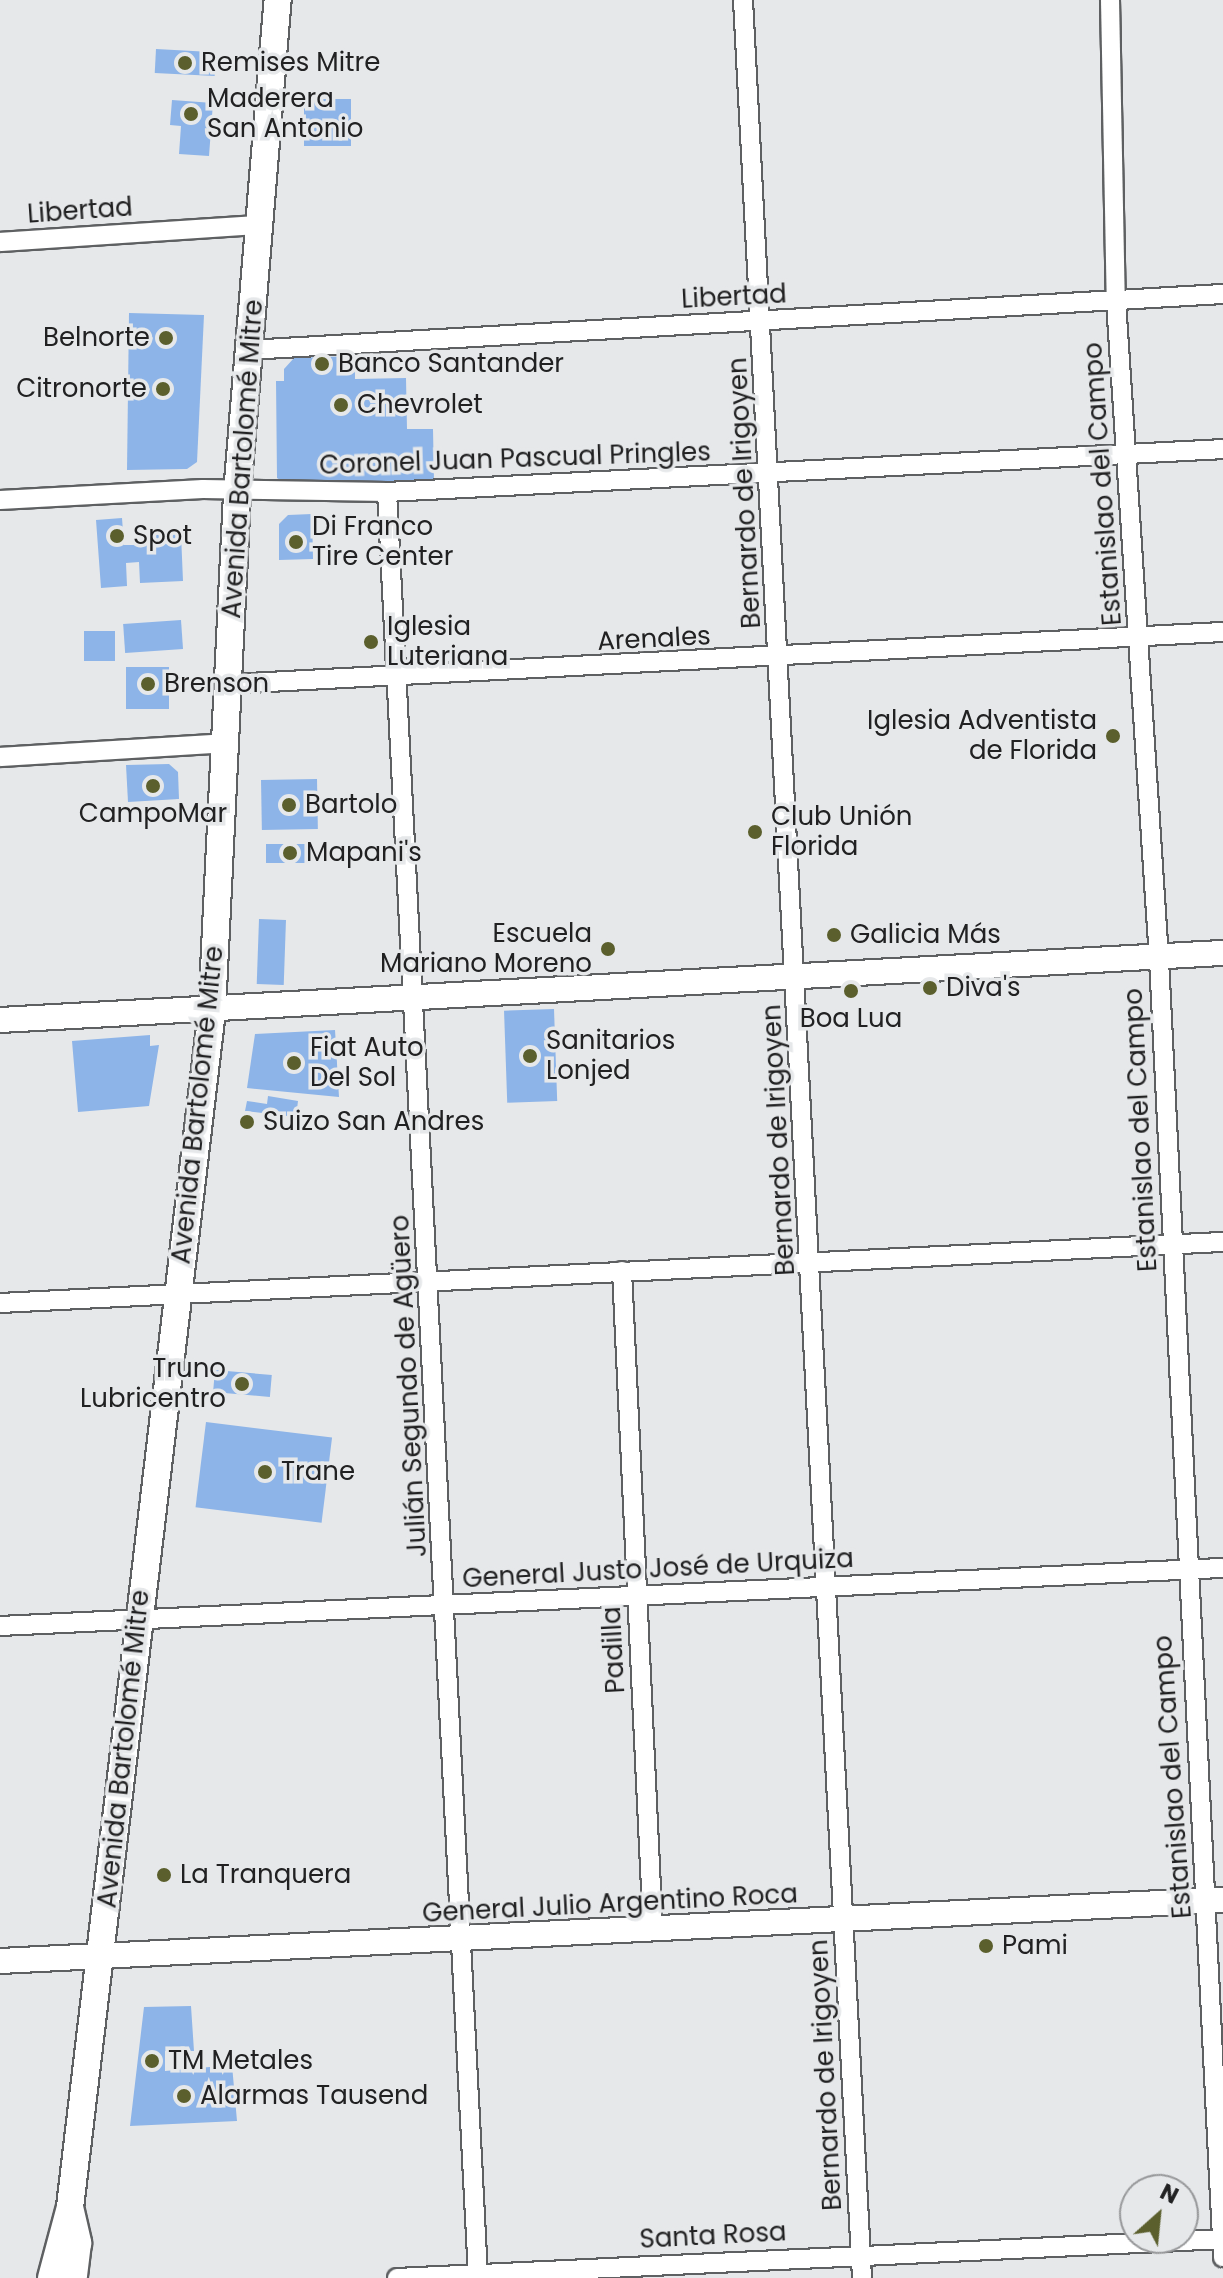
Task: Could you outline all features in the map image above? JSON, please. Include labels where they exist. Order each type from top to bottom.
[{"type":"main road","name":"Avenida Bartolomé Mitre","points":[[74,2278],[67,2241],[70,2207],[212,1011],[228,743],[237,494],[278,0]]},
{"type":"main road","name":"Avenida Bartolomé Mitre","points":[[51,2278],[67,2241]]},
{"type":"street","name":"Bernardo de Irigoyen","points":[[743,0],[830,1585],[862,2278]]},
{"type":"street","name":"Estanislao del Campo","points":[[1110,0],[1116,301],[1124,455],[1141,638],[1159,959],[1174,1244],[1185,1570],[1216,1900],[1223,2257]]},
{"type":"street","name":"Libertad","points":[[0,242],[259,225]]},
{"type":"street","name":"Libertad","points":[[248,350],[1223,294]]},
{"type":"street","name":"Coronel Juan Pascual Pringles","points":[[0,500],[203,489],[237,494],[387,492],[770,476],[1223,449]]},
{"type":"street","name":"Julián Segundo de Agüero","points":[[387,492],[410,1001],[431,1281],[478,2276]]},
{"type":"street","name":"Arenales","points":[[230,684],[781,659],[1223,632]]},
{"type":"street","points":[[0,757],[228,743]]},
{"type":"street","points":[[0,1020],[410,1001],[1223,953]]},
{"type":"street","points":[[0,1303],[813,1260],[1223,1242]]},
{"type":"street","name":"Padilla","points":[[622,1271],[653,1931]]},
{"type":"street","name":"General Justo José de Urquiza","points":[[0,1626],[1223,1568]]},
{"type":"street","name":"General Julio Argentino Roca","points":[[0,1961],[653,1931],[1216,1900]]},
{"type":"street","name":"Santa Rosa","points":[[397,2278],[1222,2239]]},
{"type":"street","points":[[38,2278],[67,2241],[86,2278]]},
{"type":"building","name":"Remises Mitre","points":[[156,49],[216,52],[215,76],[155,73]]},
{"type":"building","points":[[304,99],[351,99],[351,146],[304,146]]},
{"type":"building","points":[[172,100],[213,103],[209,156],[179,154],[181,126],[170,125]]},
{"type":"building","points":[[129,313],[204,315],[197,462],[187,469],[127,470]]},
{"type":"building","points":[[355,356],[355,379],[406,378],[407,429],[433,429],[434,481],[288,485],[277,478],[276,381],[284,381],[284,369],[294,358]]},
{"type":"building","name":"Di Franco Tire Center","points":[[312,514],[313,559],[279,560],[279,524],[288,515]]},
{"type":"building","points":[[122,518],[124,545],[137,545],[137,535],[181,534],[183,581],[140,583],[139,562],[126,563],[127,586],[101,588],[96,520]]},
{"type":"building","points":[[181,620],[183,649],[125,653],[123,624]]},
{"type":"building","points":[[84,631],[115,631],[115,661],[84,661]]},
{"type":"building","name":"Brenson","points":[[126,667],[169,667],[169,709],[126,709]]},
{"type":"building","name":"CampoMar","points":[[169,764],[178,772],[179,799],[128,802],[126,765]]},
{"type":"building","name":"Bartolo","points":[[317,779],[318,829],[262,830],[261,780]]},
{"type":"building","name":"Mapani's","points":[[266,844],[314,844],[314,863],[266,863]]},
{"type":"building","points":[[259,919],[286,920],[284,985],[257,984]]},
{"type":"building","name":"Sanitarios Lonjed","points":[[554,1009],[557,1101],[507,1103],[504,1011]]},
{"type":"building","name":"Fiat Auto Del Sol","points":[[335,1030],[339,1097],[247,1088],[255,1034]]},
{"type":"building","points":[[150,1035],[150,1046],[159,1045],[149,1106],[78,1112],[72,1041]]},
{"type":"building","points":[[268,1096],[298,1101],[296,1117],[245,1111],[247,1101],[267,1104]]},
{"type":"building","name":"Truno Lubricentro","points":[[215,1370],[272,1375],[270,1397],[213,1392]]},
{"type":"building","name":"Trane","points":[[206,1422],[332,1437],[322,1523],[196,1507]]},
{"type":"building","name":"Alarmas Tausend","points":[[191,2006],[194,2051],[165,2051],[165,2071],[232,2065],[237,2121],[130,2126],[144,2007]]},
{"type":"place","name":"Remises Mitre","points":[[185,63]]},
{"type":"place","name":"Maderera San Antonio","points":[[191,114]]},
{"type":"place","name":"Belnorte","points":[[166,338]]},
{"type":"place","name":"Banco Santander","points":[[322,364]]},
{"type":"place","name":"Citronorte","points":[[163,389]]},
{"type":"place","name":"Chevrolet","points":[[341,405]]},
{"type":"place","name":"Spot","points":[[117,536]]},
{"type":"place","name":"Di Franco Tire Center","points":[[296,542]]},
{"type":"place","name":"Iglesia Luteriana","points":[[371,642]]},
{"type":"place","name":"Brenson","points":[[148,684]]},
{"type":"place","name":"Iglesia Adventista de Florida","points":[[1113,736]]},
{"type":"place","name":"CampoMar","points":[[153,786]]},
{"type":"place","name":"Bartolo","points":[[289,805]]},
{"type":"place","name":"Club Unión Florida","points":[[755,832]]},
{"type":"place","name":"Mapani's","points":[[290,853]]},
{"type":"place","name":"Galicia Más","points":[[834,935]]},
{"type":"place","name":"Escuela Mariano Moreno","points":[[608,949]]},
{"type":"place","name":"Diva's","points":[[930,988]]},
{"type":"place","name":"Boa Lua","points":[[851,991]]},
{"type":"place","name":"Sanitarios Lonjed","points":[[530,1056]]},
{"type":"place","name":"Fiat Auto Del Sol","points":[[294,1063]]},
{"type":"place","name":"Suizo San Andres","points":[[247,1122]]},
{"type":"place","name":"Truno Lubricentro","points":[[242,1384]]},
{"type":"place","name":"Trane","points":[[265,1472]]},
{"type":"place","name":"La Tranquera","points":[[164,1875]]},
{"type":"place","name":"Pami","points":[[986,1946]]},
{"type":"place","name":"TM Metales","points":[[152,2061]]},
{"type":"place","name":"Alarmas Tausend","points":[[184,2096]]}]
